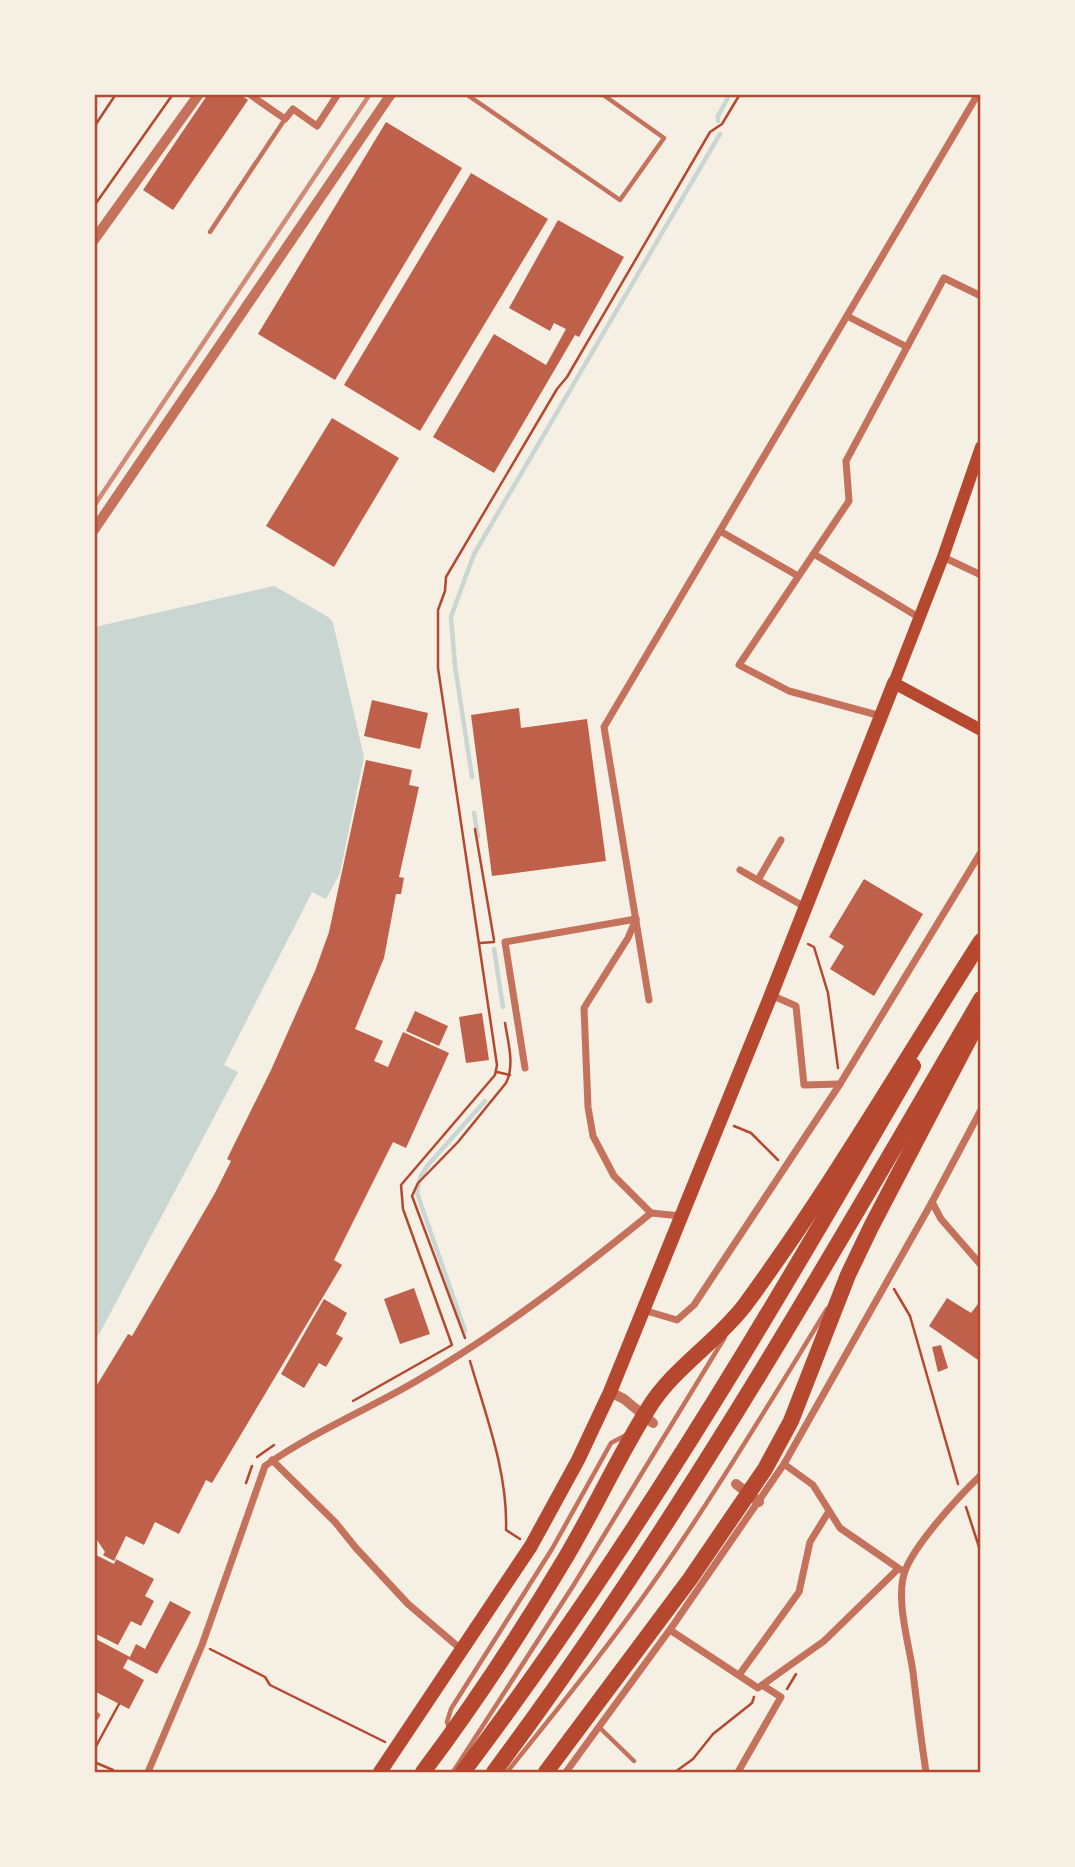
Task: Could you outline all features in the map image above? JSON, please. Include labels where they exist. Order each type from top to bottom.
[{"type":"highway","points":[[424,1773],[498,1666],[567,1556],[622,1454],[660,1391],[723,1331],[743,1307],[829,1181],[981,941]]},
{"type":"highway","points":[[463,1773],[561,1637],[714,1401],[883,1120],[981,950]]},
{"type":"highway","points":[[494,1773],[549,1699],[647,1553],[786,1329],[981,999]]},
{"type":"highway","points":[[546,1773],[730,1522],[765,1469],[796,1410],[848,1275],[981,1018]]},
{"type":"highway","points":[[411,1773],[431,1745],[452,1734]]},
{"type":"main road","points":[[380,1773],[531,1546],[578,1460],[610,1392],[920,618],[981,447]]},
{"type":"main road","points":[[894,682],[978,724]]},
{"type":"street","points":[[94,240],[199,94]]},
{"type":"street","points":[[249,94],[285,119],[293,109],[317,126],[338,94]]},
{"type":"street","points":[[94,530],[391,94]]},
{"type":"street","points":[[649,1000],[604,727],[978,95]]},
{"type":"street","points":[[881,717],[789,691],[738,665],[849,501],[846,461],[944,278],[981,296]]},
{"type":"street","points":[[847,316],[907,347]]},
{"type":"street","points":[[720,531],[798,576]]},
{"type":"street","points":[[814,554],[920,618]]},
{"type":"street","points":[[943,557],[981,575]]},
{"type":"street","points":[[758,880],[782,840]]},
{"type":"street","points":[[643,1310],[677,1320],[687,1314],[840,1084],[981,852]]},
{"type":"street","points":[[740,870],[806,907]]},
{"type":"street","points":[[525,1068],[505,942],[636,919]]},
{"type":"street","points":[[636,919],[628,938],[584,1008],[588,1107],[593,1136],[614,1176],[650,1213],[681,1216]]},
{"type":"street","points":[[771,995],[796,1006],[804,1085],[840,1084]]},
{"type":"street","points":[[566,1773],[670,1630],[784,1464],[981,1110]]},
{"type":"street","points":[[932,1202],[941,1219],[981,1265]]},
{"type":"street","points":[[148,1773],[202,1645],[265,1466],[414,1383],[467,1350],[532,1307],[601,1255],[650,1213]]},
{"type":"street","points":[[610,1392],[653,1423]]},
{"type":"street","points":[[272,1460],[335,1522],[408,1604],[463,1650]]},
{"type":"street","points":[[784,1464],[813,1485],[839,1528],[901,1571]]},
{"type":"street","points":[[760,1686],[824,1641],[901,1571],[961,1493],[981,1475]]},
{"type":"street","points":[[736,1484],[759,1502]]},
{"type":"street","points":[[739,1675],[799,1592],[810,1542],[829,1511]]},
{"type":"street","points":[[901,1571],[902,1603],[926,1773]]},
{"type":"street","points":[[670,1630],[739,1675],[781,1697],[737,1773]]},
{"type":"lane","points":[[466,94],[620,200],[664,138],[602,94]]},
{"type":"lane","points":[[210,232],[285,119]]},
{"type":"lane","points":[[507,1773],[582,1678],[676,1550],[848,1275]]},
{"type":"lane","points":[[453,1773],[573,1586],[743,1307]]},
{"type":"lane","points":[[452,1734],[447,1722],[451,1709],[552,1549],[611,1443],[630,1433],[641,1413]]},
{"type":"lane","points":[[94,1713],[97,1715],[94,1721]]},
{"type":"lane","points":[[599,1727],[634,1760]]},
{"type":"path","points":[[94,127],[116,94]]},
{"type":"path","points":[[94,206],[173,94]]},
{"type":"path","points":[[354,1401],[452,1345],[403,1209],[401,1185],[495,1075],[497,1065],[438,668],[438,610],[445,591],[446,577],[710,132],[722,124],[740,94]]},
{"type":"path","points":[[475,829],[494,942]]},
{"type":"path","points":[[794,936],[814,947],[828,993],[840,1084]]},
{"type":"path","points":[[480,943],[505,942]]},
{"type":"path","points":[[505,1020],[510,1075],[506,1083],[458,1142],[418,1183],[412,1196],[465,1337],[497,1454],[507,1506],[506,1530],[531,1546]]},
{"type":"path","points":[[495,1071],[510,1075]]},
{"type":"path","points":[[720,1120],[751,1133],[785,1167]]},
{"type":"path","points":[[888,1280],[910,1316],[981,1553]]},
{"type":"path","points":[[246,1483],[257,1456],[276,1444]]},
{"type":"path","points":[[202,1645],[265,1677],[270,1685],[398,1748]]},
{"type":"path","points":[[675,1773],[693,1759],[713,1734],[752,1703],[760,1686]]},
{"type":"path","points":[[94,1750],[119,1704]]},
{"type":"path","points":[[94,1762],[113,1770]]},
{"type":"shaded area","points":[[274,586],[330,618],[333,623],[364,757],[340,873],[326,899],[312,892],[224,1065],[238,1072],[95,1342],[95,627]]},
{"type":"building","points":[[208,94],[239,94],[248,100],[173,210],[143,190]]},
{"type":"building","points":[[386,122],[462,168],[335,380],[258,334]]},
{"type":"building","points":[[471,173],[548,219],[420,431],[344,385]]},
{"type":"building","points":[[558,220],[624,257],[579,337],[575,335],[494,473],[433,437],[494,334],[546,365],[566,329],[554,323],[550,331],[509,308]]},
{"type":"building","points":[[332,418],[399,458],[334,567],[266,526]]},
{"type":"building","points":[[372,700],[428,713],[420,749],[364,736]]},
{"type":"building","points":[[519,708],[521,728],[587,719],[606,861],[492,876],[471,715]]},
{"type":"building","points":[[366,760],[412,770],[409,785],[419,787],[399,877],[404,878],[401,894],[396,894],[384,958],[355,1029],[383,1041],[374,1061],[388,1067],[403,1032],[449,1053],[406,1148],[393,1142],[334,1260],[342,1265],[212,1483],[206,1480],[179,1534],[155,1522],[144,1545],[126,1536],[114,1561],[103,1555],[105,1552],[97,1540],[94,1542],[94,1390],[128,1334],[132,1336],[215,1193],[231,1161],[227,1159],[271,1070],[315,971],[329,932]]},
{"type":"building","points":[[864,879],[923,914],[874,996],[830,969],[844,946],[829,937]]},
{"type":"building","points":[[415,1011],[448,1026],[439,1046],[406,1031]]},
{"type":"building","points":[[482,1013],[489,1060],[466,1063],[459,1017]]},
{"type":"building","points":[[414,1288],[430,1334],[400,1344],[384,1299]]},
{"type":"building","points":[[947,1298],[971,1313],[981,1300],[981,1362],[929,1326]]},
{"type":"building","points":[[324,1299],[347,1313],[336,1334],[343,1338],[326,1367],[319,1363],[304,1388],[281,1374]]},
{"type":"building","points":[[941,1345],[948,1368],[938,1372],[932,1347]]},
{"type":"building","points":[[94,1554],[114,1564],[116,1559],[154,1579],[145,1596],[154,1601],[141,1626],[131,1621],[118,1645],[94,1633]]},
{"type":"building","points":[[170,1601],[191,1612],[157,1674],[128,1659],[123,1668],[144,1680],[129,1709],[94,1691],[94,1638],[130,1657],[136,1644],[145,1649]]},
{"type":"waterway","points":[[718,121],[730,94]]},
{"type":"waterway","points":[[472,777],[455,666],[451,617],[474,554],[720,134]]},
{"type":"waterway","points":[[474,813],[478,837]]},
{"type":"waterway","points":[[494,949],[503,1007]]},
{"type":"waterway","points":[[465,1331],[417,1193],[420,1178],[427,1166],[485,1101]]},
{"type":"railway","points":[[94,506],[370,94]]}]
